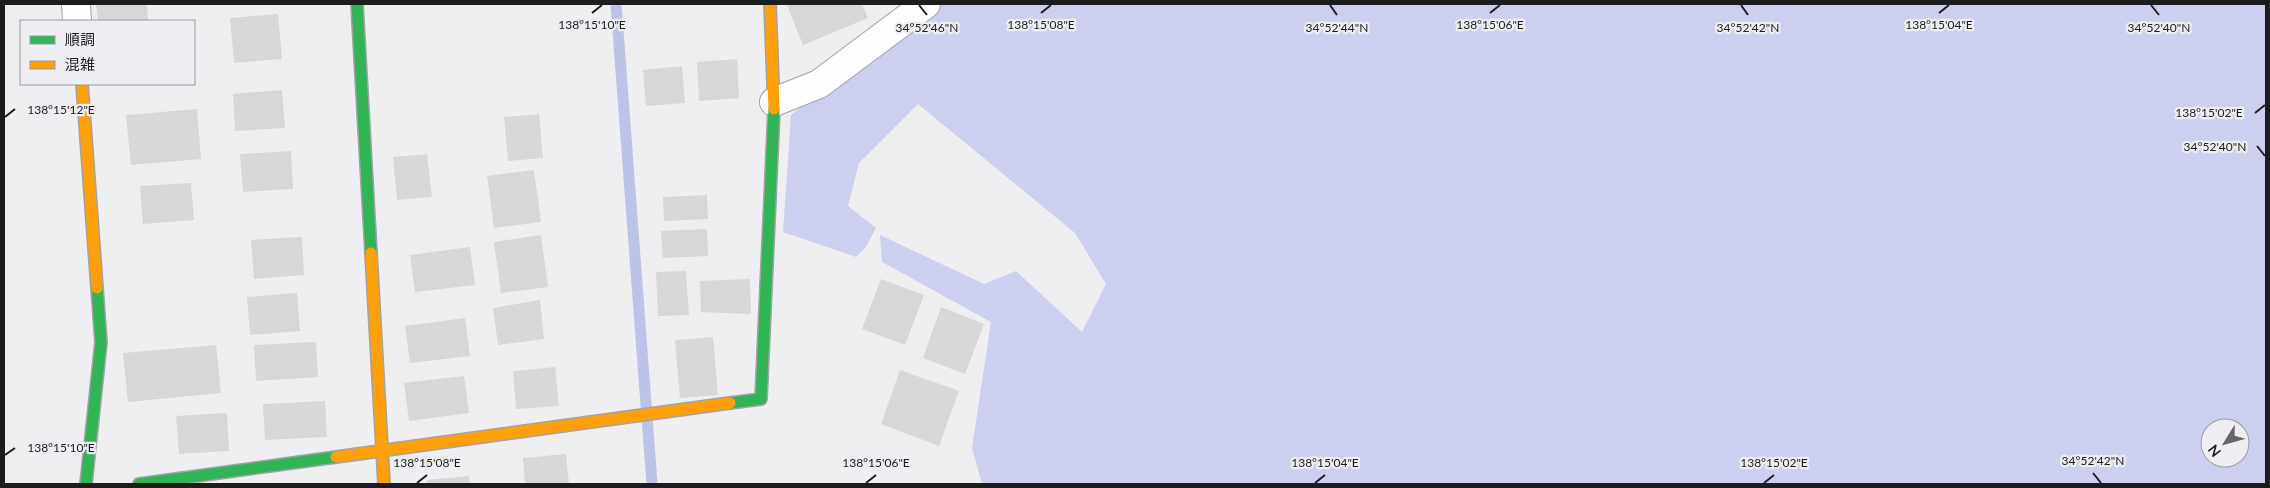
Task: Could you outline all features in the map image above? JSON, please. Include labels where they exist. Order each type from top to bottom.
[{"type":"street","points":[[76,4],[77,20]]},
{"type":"street","points":[[357,4],[384,484]]},
{"type":"street","points":[[139,484],[761,399],[774,102],[770,4]]},
{"type":"street","points":[[774,102],[819,84],[926,4]]},
{"type":"street","points":[[82,85],[102,342],[86,484]]},
{"type":"shaded area","points":[[931,4],[2266,4],[2266,484],[982,484],[972,448],[991,322],[882,262],[880,235],[984,284],[1016,271],[1082,332],[1106,284],[1075,233],[918,104],[859,163],[848,206],[876,228],[866,247],[856,257],[783,232],[791,115]]},
{"type":"building","points":[[96,4],[147,4],[148,20],[98,20]]},
{"type":"building","points":[[862,4],[868,18],[803,45],[787,5]]},
{"type":"building","points":[[278,14],[282,59],[234,63],[230,18]]},
{"type":"building","points":[[737,59],[739,98],[699,101],[697,62]]},
{"type":"building","points":[[682,66],[685,103],[646,106],[643,70]]},
{"type":"building","points":[[282,90],[285,128],[235,131],[233,94]]},
{"type":"building","points":[[197,109],[201,159],[131,165],[126,115]]},
{"type":"building","points":[[539,114],[543,158],[508,161],[504,117]]},
{"type":"building","points":[[291,151],[293,189],[243,192],[240,154]]},
{"type":"building","points":[[427,154],[432,197],[397,200],[393,157]]},
{"type":"building","points":[[534,170],[541,222],[494,228],[487,176]]},
{"type":"building","points":[[191,183],[194,220],[143,224],[140,186]]},
{"type":"building","points":[[707,195],[708,219],[664,221],[663,197]]},
{"type":"building","points":[[707,229],[708,256],[663,258],[661,231]]},
{"type":"building","points":[[541,235],[548,287],[501,293],[494,242]]},
{"type":"building","points":[[302,237],[304,275],[254,279],[251,240]]},
{"type":"building","points":[[470,247],[475,285],[415,292],[410,255]]},
{"type":"building","points":[[686,271],[689,315],[658,316],[656,272]]},
{"type":"building","points":[[750,279],[751,314],[701,312],[700,281]]},
{"type":"building","points":[[881,279],[924,295],[905,345],[862,329]]},
{"type":"building","points":[[297,293],[300,331],[250,335],[247,297]]},
{"type":"building","points":[[540,300],[544,339],[498,345],[493,308]]},
{"type":"building","points":[[941,307],[984,324],[965,374],[923,358]]},
{"type":"building","points":[[465,318],[470,356],[410,363],[405,326]]},
{"type":"building","points":[[713,337],[718,395],[680,398],[675,340]]},
{"type":"building","points":[[316,342],[318,377],[256,381],[254,345]]},
{"type":"building","points":[[216,345],[221,393],[128,402],[123,353]]},
{"type":"building","points":[[555,367],[559,406],[516,409],[513,371]]},
{"type":"building","points":[[900,370],[959,391],[939,446],[881,424]]},
{"type":"building","points":[[464,376],[469,413],[409,421],[404,383]]},
{"type":"building","points":[[325,401],[327,437],[265,440],[263,404]]},
{"type":"building","points":[[227,413],[229,451],[179,454],[176,416]]},
{"type":"building","points":[[566,454],[569,484],[525,484],[523,458]]},
{"type":"building","points":[[469,476],[470,484],[427,484],[427,480]]},
{"type":"waterway","points":[[616,4],[652,484]]},
{"type":"traffic: fast","points":[[357,4],[371,253]]},
{"type":"traffic: fast","points":[[730,403],[761,399],[774,109]]},
{"type":"traffic: fast","points":[[86,484],[101,342],[97,288]]},
{"type":"traffic: fast","points":[[139,484],[336,457]]},
{"type":"traffic: slow","points":[[770,4],[774,109]]},
{"type":"traffic: slow","points":[[82,85],[97,288]]},
{"type":"traffic: slow","points":[[371,253],[384,484]]},
{"type":"traffic: slow","points":[[336,457],[730,403]]}]
